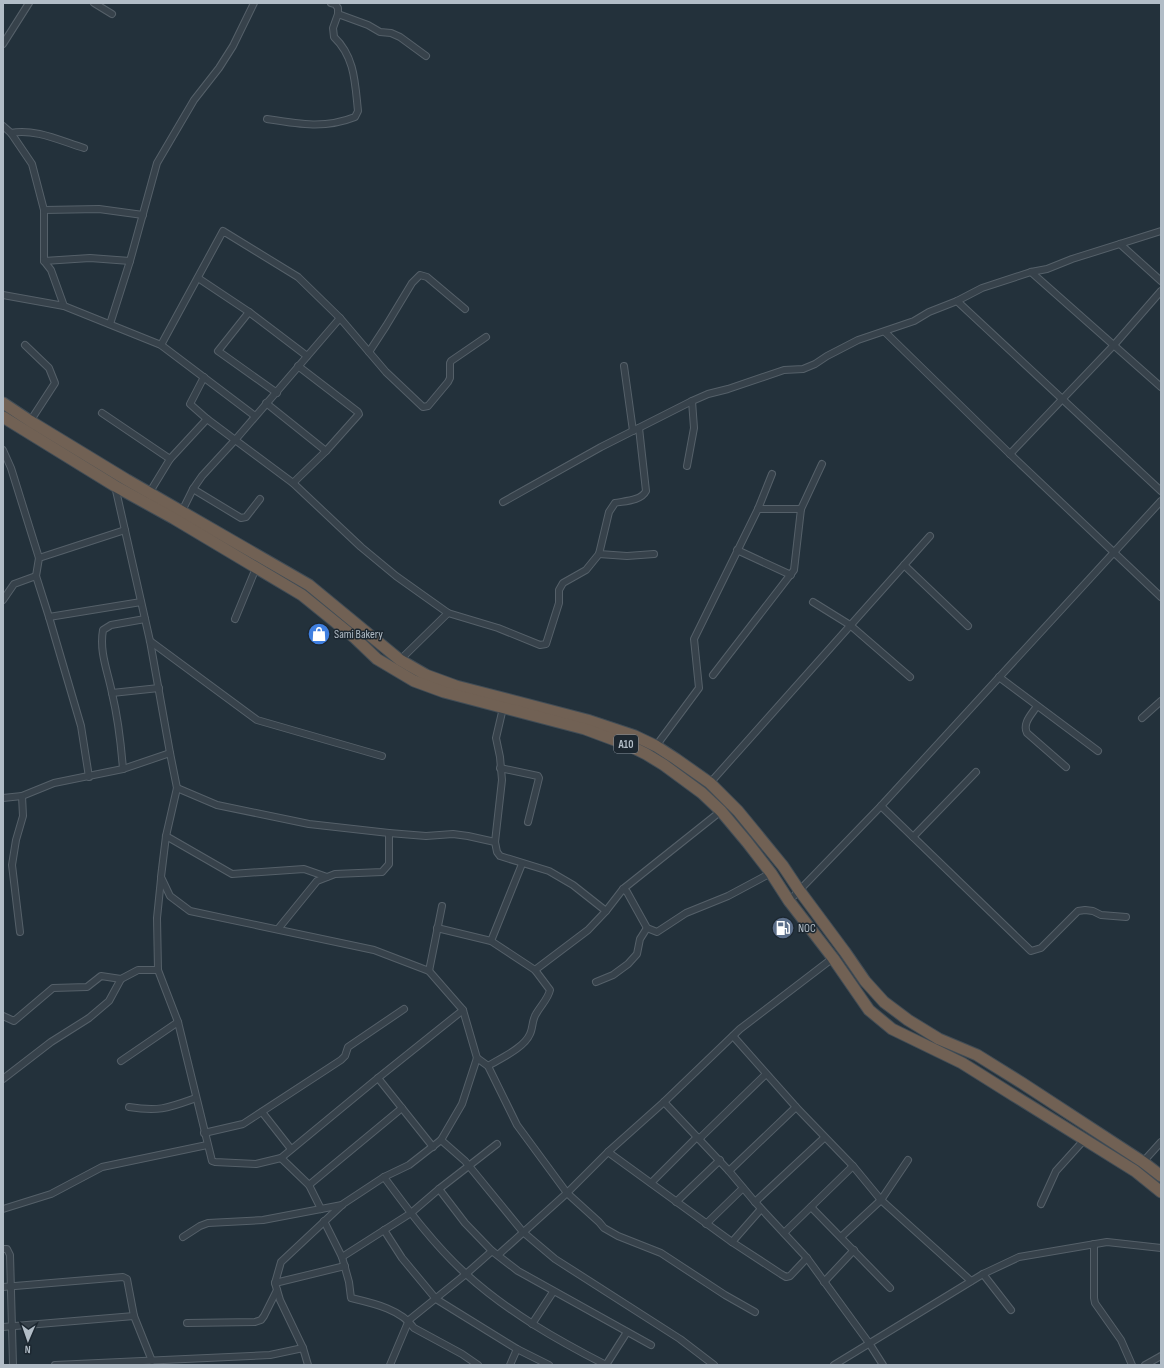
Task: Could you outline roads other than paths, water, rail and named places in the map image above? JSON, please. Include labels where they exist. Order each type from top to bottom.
[{"type":"highway","name":"A10","points":[[3,403],[30,421],[150,493],[309,585],[400,660],[426,675],[456,686],[586,725],[646,754],[683,778],[721,811],[771,873],[789,901],[833,958],[868,1010],[892,1029],[962,1063],[1014,1095],[1134,1171],[1161,1192]]},
{"type":"highway","name":"A10","points":[[3,417],[23,431],[115,486],[302,595],[355,638],[377,659],[414,681],[444,692],[503,708],[635,736],[656,746],[683,763],[710,783],[738,811],[783,866],[865,981],[884,1002],[908,1020],[939,1039],[977,1055],[1022,1083],[1143,1162],[1161,1176]]},
{"type":"street","points":[[3,44],[29,3]]},
{"type":"street","points":[[94,3],[112,14]]},
{"type":"street","points":[[110,324],[130,261],[157,163],[194,100],[219,68],[233,46],[254,3]]},
{"type":"street","points":[[267,119],[300,124],[326,124],[341,122],[355,117],[358,111],[354,70],[342,45],[334,37],[333,28],[338,14],[338,8],[336,4],[331,3]]},
{"type":"street","points":[[338,14],[368,25],[380,32],[391,33],[400,37],[426,56]]},
{"type":"street","points":[[3,126],[11,132],[32,164],[44,210],[44,261],[51,270],[64,306]]},
{"type":"street","points":[[11,132],[30,131],[84,148]]},
{"type":"street","points":[[44,210],[99,209],[143,215]]},
{"type":"street","points":[[161,345],[223,231],[298,277],[340,318],[386,372],[424,407],[428,406],[448,382],[450,378],[451,361],[486,337]]},
{"type":"street","points":[[503,502],[601,446],[708,394],[728,389],[784,370],[803,369],[858,340],[914,321],[929,312],[957,301],[982,288],[1047,268],[1072,258],[1161,231]]},
{"type":"street","points":[[1120,244],[1161,281]]},
{"type":"street","points":[[44,261],[90,258],[130,261]]},
{"type":"street","points":[[1031,272],[1161,387]]},
{"type":"street","points":[[369,352],[412,283],[420,275],[427,277],[465,309]]},
{"type":"street","points":[[198,278],[249,312],[307,356]]},
{"type":"street","points":[[1010,454],[1114,345],[1161,291]]},
{"type":"street","points":[[3,295],[64,306],[161,345],[255,416]]},
{"type":"street","points":[[957,301],[1161,491]]},
{"type":"street","points":[[249,312],[218,352],[277,393]]},
{"type":"street","points":[[182,511],[193,489],[202,476],[266,403],[277,393],[298,366],[340,318]]},
{"type":"street","points":[[885,332],[1010,454],[1161,597]]},
{"type":"street","points":[[23,431],[55,382],[49,368],[25,345]]},
{"type":"street","points":[[293,483],[359,414],[298,366]]},
{"type":"street","points":[[204,377],[190,404],[207,419],[236,439],[293,483],[361,547],[396,576],[448,613],[498,628],[540,645],[546,644],[559,603],[559,590],[563,583],[586,570],[599,554],[612,506],[615,503],[639,498],[646,491],[624,366]]},
{"type":"street","points":[[687,466],[694,428],[692,401]]},
{"type":"street","points":[[266,403],[326,450]]},
{"type":"street","points":[[102,413],[170,459]]},
{"type":"street","points":[[143,502],[170,459],[207,419]]},
{"type":"street","points":[[3,450],[11,468],[39,558],[36,576],[81,726],[89,777]]},
{"type":"street","points":[[713,675],[791,575],[795,565],[801,509],[822,464]]},
{"type":"street","points":[[656,746],[699,688],[694,639],[758,509],[772,474]]},
{"type":"street","points":[[115,486],[150,641],[177,788],[166,836],[161,877],[158,918],[158,970],[178,1022],[212,1161],[256,1164],[281,1158],[463,1010]]},
{"type":"street","points":[[193,489],[241,518],[246,517],[260,499]]},
{"type":"street","points":[[789,901],[881,806],[1161,501]]},
{"type":"street","points":[[758,509],[801,509]]},
{"type":"street","points":[[39,558],[125,530]]},
{"type":"street","points":[[710,783],[930,536]]},
{"type":"street","points":[[737,550],[791,575]]},
{"type":"street","points":[[599,554],[627,556],[654,554]]},
{"type":"street","points":[[904,565],[968,626]]},
{"type":"street","points":[[235,619],[256,568]]},
{"type":"street","points":[[3,600],[14,584],[36,576]]},
{"type":"street","points":[[49,617],[141,602]]},
{"type":"street","points":[[813,602],[850,625],[910,677]]},
{"type":"street","points":[[400,660],[448,613]]},
{"type":"street","points":[[123,769],[120,735],[101,640],[103,630],[111,625],[145,619]]},
{"type":"street","points":[[150,641],[257,720],[382,756]]},
{"type":"street","points":[[999,677],[1098,751]]},
{"type":"street","points":[[112,692],[159,688]]},
{"type":"street","points":[[1142,718],[1161,701]]},
{"type":"street","points":[[1038,706],[1025,724],[1025,729],[1027,733],[1066,767]]},
{"type":"street","points":[[503,708],[496,738],[500,757],[502,780],[495,842],[497,852],[500,856],[522,864],[549,871],[574,885],[606,910]]},
{"type":"street","points":[[3,798],[22,796],[54,783],[123,769],[170,753]]},
{"type":"street","points":[[500,768],[538,776],[539,778],[528,822]]},
{"type":"street","points":[[913,837],[976,772]]},
{"type":"street","points":[[177,788],[217,805],[309,824],[389,834],[426,836],[453,834],[495,842]]},
{"type":"street","points":[[20,932],[12,865],[16,840],[23,816],[22,796]]},
{"type":"street","points":[[881,806],[1031,951],[1041,948],[1078,911],[1085,910],[1093,911],[1100,915],[1126,917]]},
{"type":"street","points":[[535,970],[588,930],[624,889],[721,811]]},
{"type":"street","points":[[278,929],[317,881],[335,874],[382,872],[389,864],[389,834]]},
{"type":"street","points":[[166,836],[232,874],[304,869],[327,877]]},
{"type":"street","points":[[491,941],[522,864]]},
{"type":"street","points":[[624,889],[647,928],[657,932],[686,913],[728,896],[771,873]]},
{"type":"street","points":[[161,877],[170,896],[190,910],[374,950],[429,971],[463,1010],[477,1058],[462,1104],[441,1140],[409,1165],[384,1177],[343,1204],[281,1262],[275,1283],[280,1300],[303,1348],[308,1365]]},
{"type":"street","points":[[429,971],[442,906]]},
{"type":"street","points":[[438,928],[491,941],[535,970],[550,990],[548,996],[535,1015],[530,1034],[526,1041],[511,1053],[488,1066]]},
{"type":"street","points":[[596,982],[613,975],[628,964],[637,954],[640,939],[647,928]]},
{"type":"street","points":[[498,1255],[567,1193],[608,1152],[664,1102],[733,1036],[754,1018],[833,958]]},
{"type":"street","points":[[3,1080],[51,1042],[89,1018],[109,1001],[121,979],[138,970],[158,970]]},
{"type":"street","points":[[3,1016],[14,1021],[53,988],[86,987],[101,976],[121,979]]},
{"type":"street","points":[[204,1133],[244,1124],[341,1060],[345,1056],[348,1047],[404,1009]]},
{"type":"street","points":[[121,1061],[178,1022]]},
{"type":"street","points":[[733,1036],[824,1138],[853,1166],[881,1200],[972,1282]]},
{"type":"street","points":[[477,1058],[488,1066],[517,1125],[567,1193],[604,1228],[618,1236],[661,1253],[755,1312]]},
{"type":"street","points":[[651,1183],[766,1074]]},
{"type":"street","points":[[378,1078],[433,1147]]},
{"type":"street","points":[[1014,1095],[1022,1083]]},
{"type":"street","points":[[129,1107],[159,1110],[196,1098]]},
{"type":"street","points":[[664,1102],[720,1160],[761,1209],[807,1258],[869,1343],[883,1365]]},
{"type":"street","points":[[729,1170],[796,1107]]},
{"type":"street","points":[[309,1185],[402,1108]]},
{"type":"street","points":[[262,1112],[291,1149]]},
{"type":"street","points":[[755,1202],[824,1138]]},
{"type":"street","points":[[441,1140],[465,1161],[523,1232],[555,1259],[680,1339],[714,1365]]},
{"type":"street","points":[[1041,1204],[1056,1172],[1084,1140]]},
{"type":"street","points":[[1134,1171],[1161,1142]]},
{"type":"street","points":[[342,1257],[411,1213],[497,1144]]},
{"type":"street","points":[[3,1209],[51,1194],[102,1166],[207,1145]]},
{"type":"street","points":[[608,1152],[706,1224],[786,1277],[790,1276],[807,1258]]},
{"type":"street","points":[[281,1158],[309,1185],[321,1209]]},
{"type":"street","points":[[676,1202],[720,1160]]},
{"type":"street","points":[[841,1237],[881,1200],[908,1160]]},
{"type":"street","points":[[784,1233],[853,1166]]},
{"type":"street","points":[[384,1177],[411,1213],[449,1257],[466,1274],[505,1306],[532,1324],[572,1348],[606,1365],[627,1332]]},
{"type":"street","points":[[706,1224],[743,1188]]},
{"type":"street","points":[[439,1189],[465,1223],[492,1251],[518,1272],[651,1345]]},
{"type":"street","points":[[183,1237],[200,1226],[208,1223],[263,1220],[343,1204]]},
{"type":"street","points":[[811,1207],[890,1288]]},
{"type":"street","points":[[732,1242],[761,1209]]},
{"type":"street","points":[[324,1221],[342,1257],[349,1282],[351,1298],[378,1304],[409,1320],[414,1328],[462,1354],[478,1365]]},
{"type":"street","points":[[384,1230],[402,1258],[436,1299],[517,1349],[549,1365]]},
{"type":"street","points":[[834,1365],[983,1274],[1019,1257],[1107,1242],[1161,1248]]},
{"type":"street","points":[[1094,1244],[1094,1298],[1121,1340],[1132,1365]]},
{"type":"street","points":[[3,1249],[7,1249],[10,1254],[13,1365]]},
{"type":"street","points":[[824,1282],[854,1250]]},
{"type":"street","points":[[390,1365],[409,1320],[492,1251]]},
{"type":"street","points":[[275,1283],[344,1266]]},
{"type":"street","points":[[983,1274],[1011,1310]]},
{"type":"street","points":[[3,1287],[123,1277],[127,1279],[134,1316],[152,1361]]},
{"type":"street","points":[[187,1323],[255,1322],[261,1320],[277,1290]]},
{"type":"street","points":[[532,1324],[553,1292]]},
{"type":"street","points":[[3,1327],[134,1316]]},
{"type":"street","points":[[55,1365],[270,1355],[303,1348]]},
{"type":"street","points":[[510,1365],[517,1349]]},
{"type":"street","points":[[1145,1365],[1161,1356]]},
{"type":"place","name":"Sami Bakery","points":[[319,634]]},
{"type":"place","name":"NOC","points":[[783,928]]}]
